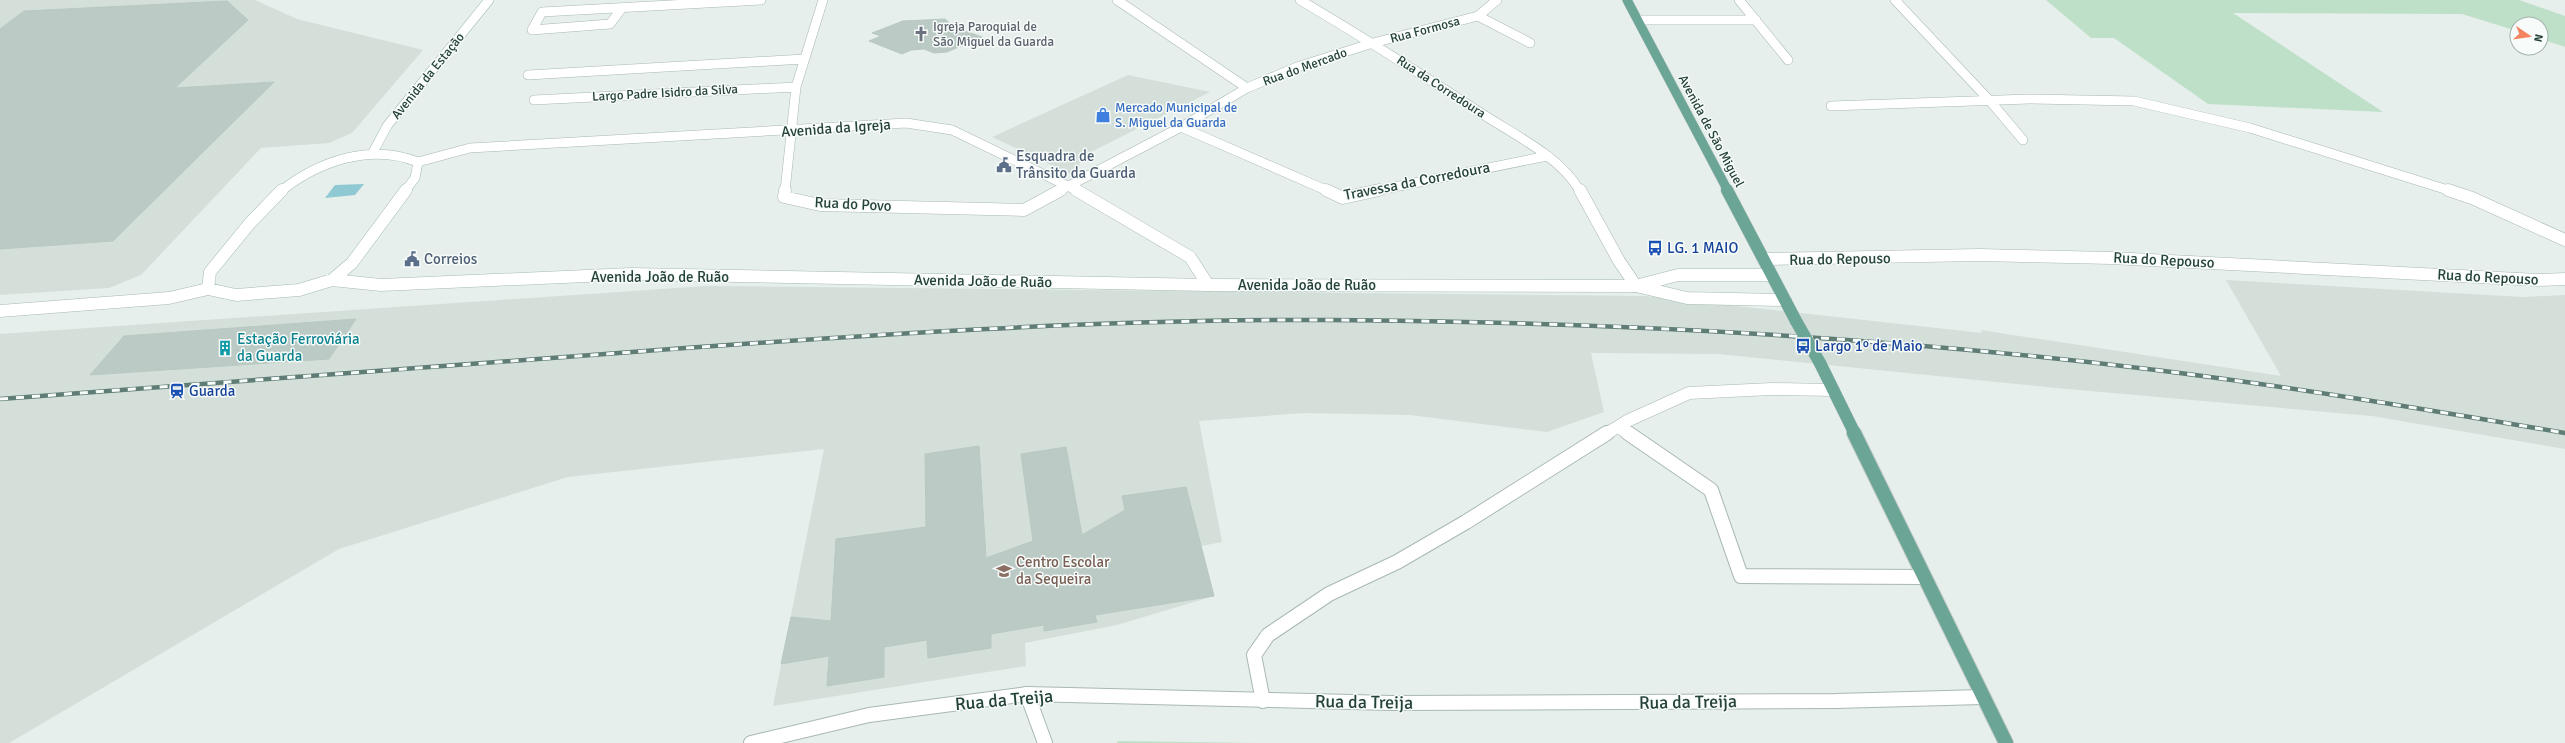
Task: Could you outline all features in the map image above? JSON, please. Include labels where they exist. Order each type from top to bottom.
[{"type":"main road","name":"Avenida de São Miguel","points":[[1627,0],[1763,260],[1820,363],[1982,697],[2006,743]]},
{"type":"street","name":"Avenida da Estação","points":[[372,154],[387,126],[490,0]]},
{"type":"street","points":[[622,8],[610,24],[532,30],[542,12],[761,0]]},
{"type":"street","name":"Rua do Povo","points":[[823,0],[796,86],[784,197],[820,205],[1024,210],[1070,187]]},
{"type":"street","points":[[1117,0],[1247,88]]},
{"type":"street","name":"Rua da Corredoura","points":[[1300,0],[1373,43],[1547,156],[1575,182],[1618,261],[1636,286]]},
{"type":"street","name":"Rua Formosa","points":[[1373,43],[1478,16],[1497,0]]},
{"type":"street","points":[[1739,0],[1788,60]]},
{"type":"street","points":[[1894,0],[1990,101],[2023,140]]},
{"type":"street","name":"Rua Formosa","points":[[1478,16],[1530,43]]},
{"type":"street","points":[[1638,20],[1756,20]]},
{"type":"street","name":"Rua do Mercado","points":[[1070,187],[1181,127],[1247,88],[1297,67],[1373,43]]},
{"type":"street","points":[[528,75],[804,59]]},
{"type":"street","name":"Largo Padre Isidro da Silva","points":[[534,100],[796,86]]},
{"type":"street","points":[[1831,106],[1990,101],[2134,101],[2250,128],[2472,198],[2565,240]]},
{"type":"street","name":"Avenida da Igreja","points":[[418,162],[470,148],[791,131],[906,123],[952,130],[1070,187],[1190,257],[1208,285]]},
{"type":"street","name":"Travessa da Corredoura","points":[[1181,127],[1343,198],[1547,156]]},
{"type":"street","points":[[0,311],[169,298],[208,289],[236,295],[299,290],[332,280],[352,263],[415,178],[418,162],[401,155],[372,154],[332,161],[309,172],[280,191],[210,272],[208,289]]},
{"type":"street","name":"Rua do Repouso","points":[[1763,260],[1973,255],[2053,256],[2159,259],[2538,280],[2565,279]]},
{"type":"street","name":"Avenida João de Ruão","points":[[332,280],[381,285],[631,274],[1208,285],[1636,286]]},
{"type":"street","points":[[1636,286],[1678,275],[1771,275]]},
{"type":"street","points":[[1636,286],[1687,298],[1785,300]]},
{"type":"street","points":[[1263,701],[1254,655],[1268,635],[1329,594],[1396,562],[1472,518],[1618,427],[1689,393],[1771,389],[1833,390]]},
{"type":"street","points":[[1618,427],[1711,490],[1740,576],[1924,577]]},
{"type":"street","points":[[1027,694],[1045,743]]},
{"type":"street","name":"Rua da Treija","points":[[750,743],[869,715],[1027,694],[1263,701],[1558,703],[1982,697]]},
{"type":"shaded area","points":[[0,0],[255,0],[297,19],[423,50],[352,133],[329,143],[261,148],[141,275],[109,288],[0,295]]},
{"type":"shaded area","name":"Mercado Municipal de S. Miguel da Guarda","points":[[1128,75],[1210,92],[1081,157],[1078,170],[1070,174],[992,137]]},
{"type":"shaded area","points":[[2226,280],[2523,297],[2565,295],[2565,449],[2372,416],[2056,388],[1718,354],[1591,353],[1604,412],[1547,432],[1410,415],[1303,413],[1199,421],[1222,542],[1201,546],[1214,596],[1117,625],[1025,643],[1026,666],[773,706],[824,449],[568,477],[339,549],[9,743],[0,743],[0,334],[706,286],[1645,296],[1982,333],[1981,330],[2281,376]]},
{"type":"green space","points":[[2046,0],[2519,0],[2565,16],[2565,47],[2549,42],[2549,16],[2509,16],[2509,29],[2462,14],[2233,13],[2383,112],[2208,104],[2114,38],[2091,38]]},
{"type":"green space","points":[[1118,741],[1256,743],[1117,743]]},
{"type":"water","points":[[364,184],[355,195],[325,198],[335,185]]},
{"type":"building","points":[[227,1],[248,20],[175,88],[274,82],[113,241],[0,249],[0,29],[24,11]]},
{"type":"building","name":"Igreja Paroquial de São Miguel da Guarda","points":[[945,19],[954,27],[982,37],[947,52],[934,53],[924,49],[911,50],[902,54],[869,41],[881,36],[872,33],[903,21]]},
{"type":"building","name":"Estação Ferroviária da Guarda","points":[[356,319],[329,359],[90,375],[124,336]]},
{"type":"building","points":[[979,446],[986,558],[1033,541],[1021,454],[1066,447],[1082,535],[1125,510],[1122,496],[1186,487],[1214,596],[1095,615],[1097,622],[1044,631],[1044,625],[991,634],[991,648],[928,658],[927,640],[884,647],[884,677],[827,686],[829,656],[781,664],[791,617],[831,621],[836,539],[926,527],[925,454]]},
{"type":"railway","points":[[0,399],[719,346],[981,329],[1243,320],[1433,321],[1744,333],[1950,348],[2053,358],[2156,370],[2310,391],[2565,433]]},
{"type":"place","name":"Igreja Paroquial de São Miguel da Guarda","points":[[921,34]]},
{"type":"place","name":"Mercado Municipal de S. Miguel da Guarda","points":[[1103,115]]},
{"type":"place","name":"Esquadra de Trânsito da Guarda","points":[[1004,165]]},
{"type":"place","name":"LG. 1 MAIO","points":[[1655,248]]},
{"type":"place","name":"Correios","points":[[412,259]]},
{"type":"place","name":"Largo 1º de Maio","points":[[1803,346]]},
{"type":"place","name":"Estação Ferroviária da Guarda","points":[[225,348]]},
{"type":"place","name":"Guarda","points":[[177,391]]},
{"type":"place","name":"Centro Escolar da Sequeira","points":[[1004,571]]}]
